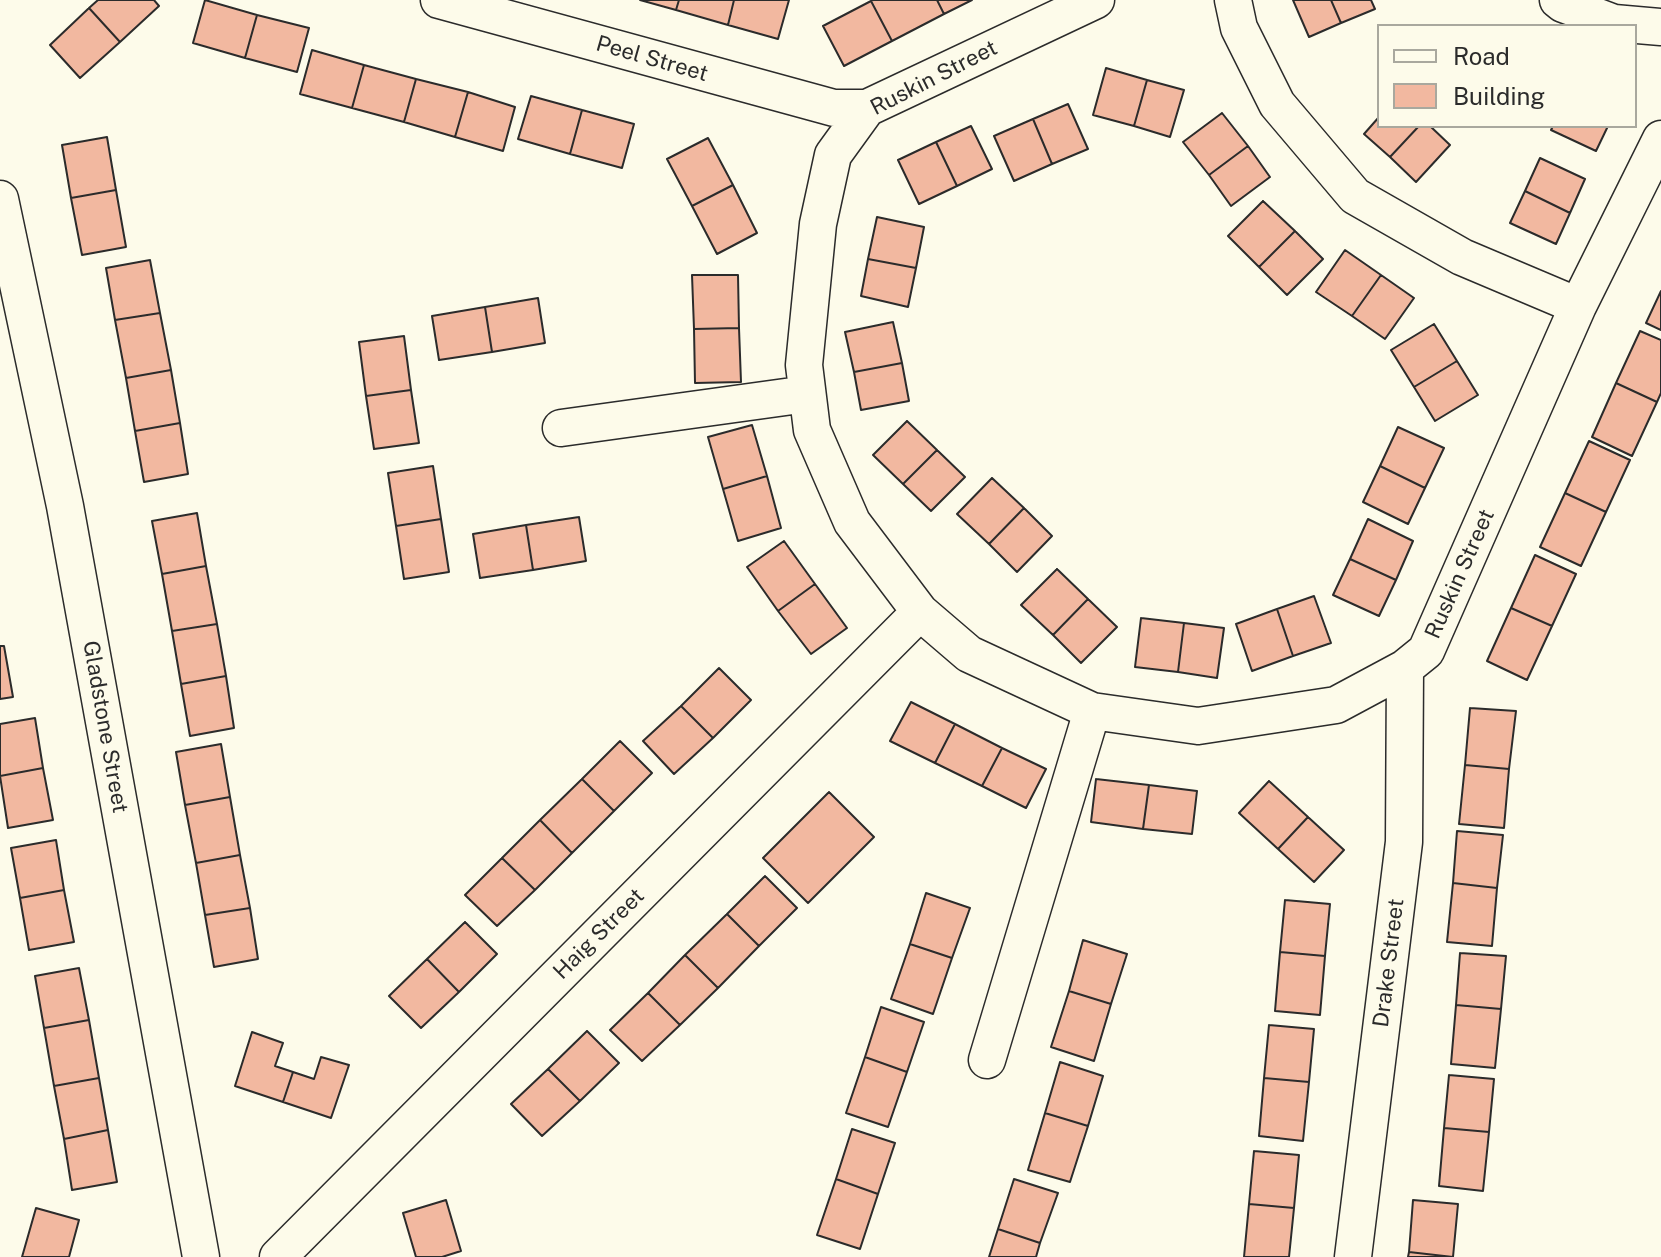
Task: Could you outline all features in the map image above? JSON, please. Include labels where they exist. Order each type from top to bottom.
[{"type":"street","name":"Peel Street","points":[[439,0],[834,108],[867,108]]},
{"type":"street","name":"Ruskin Street","points":[[1096,0],[867,108],[833,155],[818,224],[804,365],[812,430],[852,522],[920,612],[969,654],[1092,711],[1198,726],[1336,705],[1405,668],[1426,651],[1578,306],[1661,139]]},
{"type":"street","points":[[1233,0],[1239,28],[1277,104],[1355,196],[1462,257],[1578,306]]},
{"type":"street","points":[[1558,0],[1614,23],[1626,24]]},
{"type":"street","points":[[1637,25],[1661,27]]},
{"type":"street","name":"Gladstone Street","points":[[0,199],[65,506],[201,1257]]},
{"type":"street","points":[[561,428],[807,394]]},
{"type":"street","name":"Haig Street","points":[[278,1257],[920,612]]},
{"type":"street","name":"Drake Street","points":[[1353,1257],[1404,842],[1405,668]]},
{"type":"street","points":[[987,1060],[1092,711]]},
{"type":"building","points":[[98,0],[154,0],[159,6],[120,42],[89,8]]},
{"type":"building","points":[[205,0],[257,15],[245,58],[193,43]]},
{"type":"building","points":[[640,0],[679,0],[676,10]]},
{"type":"building","points":[[679,0],[734,0],[728,25],[676,10]]},
{"type":"building","points":[[734,0],[789,0],[778,39],[728,25]]},
{"type":"building","points":[[873,0],[937,0],[944,14],[892,41]]},
{"type":"building","points":[[937,0],[972,0],[944,14]]},
{"type":"building","points":[[1293,0],[1331,0],[1341,23],[1309,37]]},
{"type":"building","points":[[1331,0],[1371,0],[1375,9],[1341,23]]},
{"type":"building","points":[[871,1],[892,41],[844,66],[823,26]]},
{"type":"building","points":[[89,8],[120,42],[80,78],[50,45]]},
{"type":"building","points":[[257,15],[309,28],[297,72],[245,58]]},
{"type":"building","points":[[312,50],[364,65],[352,108],[300,94]]},
{"type":"building","points":[[364,65],[416,79],[404,122],[352,108]]},
{"type":"building","points":[[1106,68],[1147,80],[1134,126],[1093,115]]},
{"type":"building","points":[[416,79],[468,92],[455,137],[404,122]]},
{"type":"building","points":[[1147,80],[1184,90],[1170,137],[1134,126]]},
{"type":"building","points":[[468,92],[515,107],[503,151],[455,137]]},
{"type":"building","points":[[531,96],[582,110],[570,154],[518,139]]},
{"type":"building","points":[[1068,104],[1088,149],[1052,164],[1033,119]]},
{"type":"building","points":[[582,110],[634,124],[622,168],[570,154]]},
{"type":"building","points":[[1222,113],[1248,146],[1209,175],[1183,142]]},
{"type":"building","points":[[1033,119],[1052,164],[1014,181],[994,136]]},
{"type":"building","points":[[1377,119],[1377,128],[1417,128],[1390,157],[1364,134]]},
{"type":"building","points":[[971,126],[992,169],[957,186],[936,142]]},
{"type":"building","points":[[1417,128],[1432,128],[1450,145],[1416,182],[1390,157]]},
{"type":"building","points":[[1552,128],[1607,128],[1596,151]]},
{"type":"building","points":[[107,137],[116,190],[71,198],[62,145]]},
{"type":"building","points":[[708,138],[733,185],[692,206],[667,159]]},
{"type":"building","points":[[936,142],[957,186],[919,204],[898,160]]},
{"type":"building","points":[[1248,146],[1270,177],[1231,206],[1209,175]]},
{"type":"building","points":[[1540,158],[1585,179],[1570,213],[1525,191]]},
{"type":"building","points":[[733,185],[757,233],[717,254],[692,206]]},
{"type":"building","points":[[116,190],[126,247],[82,255],[71,198]]},
{"type":"building","points":[[1525,191],[1570,213],[1556,244],[1510,223]]},
{"type":"building","points":[[1263,201],[1295,231],[1259,267],[1228,236]]},
{"type":"building","points":[[877,217],[924,227],[916,268],[868,259]]},
{"type":"building","points":[[1295,231],[1323,259],[1287,295],[1259,267]]},
{"type":"building","points":[[1345,250],[1381,275],[1352,316],[1316,292]]},
{"type":"building","points":[[868,259],[916,268],[908,307],[861,296]]},
{"type":"building","points":[[150,260],[160,313],[115,320],[106,268]]},
{"type":"building","points":[[692,275],[738,275],[739,328],[694,329]]},
{"type":"building","points":[[1381,275],[1414,298],[1385,339],[1352,316]]},
{"type":"building","points":[[1661,291],[1661,330],[1646,323]]},
{"type":"building","points":[[538,298],[545,343],[492,352],[485,307]]},
{"type":"building","points":[[485,307],[492,352],[439,360],[432,316]]},
{"type":"building","points":[[160,313],[171,370],[126,378],[115,320]]},
{"type":"building","points":[[893,322],[902,363],[854,372],[845,332]]},
{"type":"building","points":[[1434,324],[1457,361],[1414,387],[1391,350]]},
{"type":"building","points":[[739,328],[741,382],[695,383],[694,329]]},
{"type":"building","points":[[1640,331],[1661,340],[1661,393],[1657,402],[1616,383]]},
{"type":"building","points":[[404,336],[411,390],[366,396],[359,342]]},
{"type":"building","points":[[1457,361],[1478,395],[1435,421],[1414,387]]},
{"type":"building","points":[[902,363],[909,401],[861,410],[854,372]]},
{"type":"building","points":[[171,370],[180,423],[135,431],[126,378]]},
{"type":"building","points":[[1616,383],[1657,402],[1632,456],[1592,437]]},
{"type":"building","points":[[411,390],[419,443],[374,449],[366,396]]},
{"type":"building","points":[[907,421],[937,450],[903,484],[873,455]]},
{"type":"building","points":[[180,423],[188,474],[144,482],[135,431]]},
{"type":"building","points":[[752,425],[767,476],[723,489],[708,437]]},
{"type":"building","points":[[1398,427],[1444,448],[1425,488],[1380,466]]},
{"type":"building","points":[[1589,441],[1630,460],[1606,512],[1565,493]]},
{"type":"building","points":[[937,450],[965,477],[931,511],[903,484]]},
{"type":"building","points":[[433,466],[441,519],[396,526],[388,473]]},
{"type":"building","points":[[1380,466],[1425,488],[1408,524],[1363,502]]},
{"type":"building","points":[[767,476],[781,528],[738,541],[723,489]]},
{"type":"building","points":[[992,478],[1024,508],[989,544],[957,514]]},
{"type":"building","points":[[1565,493],[1606,512],[1581,566],[1540,547]]},
{"type":"building","points":[[1024,508],[1052,536],[1017,572],[989,544]]},
{"type":"building","points":[[197,513],[206,566],[162,574],[152,521]]},
{"type":"building","points":[[579,517],[586,561],[533,570],[526,525]]},
{"type":"building","points":[[441,519],[449,572],[404,579],[396,526]]},
{"type":"building","points":[[1368,519],[1413,541],[1396,580],[1350,559]]},
{"type":"building","points":[[526,525],[533,570],[480,578],[473,534]]},
{"type":"building","points":[[784,541],[815,584],[778,611],[747,567]]},
{"type":"building","points":[[1535,555],[1576,574],[1552,626],[1511,608]]},
{"type":"building","points":[[1350,559],[1396,580],[1379,616],[1333,595]]},
{"type":"building","points":[[206,566],[217,624],[172,631],[162,574]]},
{"type":"building","points":[[1057,569],[1088,599],[1053,635],[1021,605]]},
{"type":"building","points":[[815,584],[847,628],[811,654],[778,611]]},
{"type":"building","points":[[1314,596],[1331,643],[1293,656],[1277,609]]},
{"type":"building","points":[[1088,599],[1117,627],[1081,663],[1053,635]]},
{"type":"building","points":[[1511,608],[1552,626],[1527,680],[1487,661]]},
{"type":"building","points":[[1277,609],[1293,656],[1252,671],[1236,624]]},
{"type":"building","points":[[1141,618],[1184,623],[1178,672],[1135,667]]},
{"type":"building","points":[[1184,623],[1224,628],[1217,678],[1178,672]]},
{"type":"building","points":[[217,624],[226,676],[181,684],[172,631]]},
{"type":"building","points":[[0,646],[4,646],[13,697],[0,699]]},
{"type":"building","points":[[719,668],[751,700],[713,738],[681,706]]},
{"type":"building","points":[[226,676],[234,728],[190,736],[181,684]]},
{"type":"building","points":[[911,702],[955,724],[935,763],[890,741]]},
{"type":"building","points":[[681,706],[713,738],[674,774],[643,741]]},
{"type":"building","points":[[1470,708],[1516,711],[1509,769],[1465,765]]},
{"type":"building","points":[[35,718],[43,768],[0,776],[0,724]]},
{"type":"building","points":[[955,724],[1002,748],[982,786],[935,763]]},
{"type":"building","points":[[620,741],[652,773],[614,811],[582,779]]},
{"type":"building","points":[[221,744],[230,797],[185,805],[176,752]]},
{"type":"building","points":[[1002,748],[1046,769],[1026,808],[982,786]]},
{"type":"building","points":[[1465,765],[1509,769],[1504,828],[1459,824]]},
{"type":"building","points":[[43,768],[53,820],[8,828],[0,776]]},
{"type":"building","points":[[582,779],[614,811],[572,853],[540,820]]},
{"type":"building","points":[[1096,779],[1149,785],[1143,829],[1091,822]]},
{"type":"building","points":[[1269,781],[1308,817],[1278,849],[1239,813]]},
{"type":"building","points":[[1149,785],[1197,791],[1192,834],[1143,829]]},
{"type":"building","points":[[829,792],[874,837],[808,903],[763,858]]},
{"type":"building","points":[[230,797],[240,855],[196,863],[185,805]]},
{"type":"building","points":[[1308,817],[1344,850],[1314,882],[1278,849]]},
{"type":"building","points":[[540,820],[572,853],[535,890],[502,858]]},
{"type":"building","points":[[1457,831],[1503,835],[1497,888],[1453,883]]},
{"type":"building","points":[[56,840],[64,890],[20,898],[11,848]]},
{"type":"building","points":[[240,855],[250,908],[205,915],[196,863]]},
{"type":"building","points":[[502,858],[535,890],[497,926],[465,895]]},
{"type":"building","points":[[765,876],[797,908],[759,946],[727,914]]},
{"type":"building","points":[[1453,883],[1497,888],[1492,946],[1447,942]]},
{"type":"building","points":[[64,890],[74,942],[29,950],[20,898]]},
{"type":"building","points":[[926,893],[970,908],[952,958],[910,944]]},
{"type":"building","points":[[1285,900],[1330,904],[1325,956],[1280,952]]},
{"type":"building","points":[[250,908],[258,959],[214,967],[205,915]]},
{"type":"building","points":[[727,914],[759,946],[718,988],[685,955]]},
{"type":"building","points":[[465,922],[497,954],[459,992],[427,959]]},
{"type":"building","points":[[1083,940],[1127,954],[1111,1004],[1069,991]]},
{"type":"building","points":[[910,944],[952,958],[933,1014],[891,999]]},
{"type":"building","points":[[1280,952],[1325,956],[1320,1015],[1275,1011]]},
{"type":"building","points":[[1460,953],[1506,956],[1501,1009],[1456,1005]]},
{"type":"building","points":[[685,955],[718,988],[680,1025],[648,993]]},
{"type":"building","points":[[427,959],[459,992],[421,1028],[389,996]]},
{"type":"building","points":[[79,968],[89,1020],[44,1028],[35,976]]},
{"type":"building","points":[[1069,991],[1111,1004],[1094,1061],[1051,1047]]},
{"type":"building","points":[[648,993],[680,1025],[642,1061],[610,1030]]},
{"type":"building","points":[[1456,1005],[1501,1009],[1495,1068],[1451,1064]]},
{"type":"building","points":[[881,1007],[924,1022],[907,1072],[865,1057]]},
{"type":"building","points":[[89,1020],[99,1078],[54,1086],[44,1028]]},
{"type":"building","points":[[1269,1025],[1314,1029],[1309,1082],[1264,1078]]},
{"type":"building","points":[[587,1031],[619,1063],[580,1101],[548,1069]]},
{"type":"building","points":[[252,1032],[283,1043],[275,1066],[293,1072],[283,1102],[235,1086]]},
{"type":"building","points":[[321,1057],[349,1065],[331,1118],[283,1102],[293,1072],[314,1079]]},
{"type":"building","points":[[865,1057],[907,1072],[888,1127],[846,1113]]},
{"type":"building","points":[[1060,1062],[1103,1076],[1088,1126],[1045,1113]]},
{"type":"building","points":[[548,1069],[580,1101],[542,1136],[511,1104]]},
{"type":"building","points":[[1449,1075],[1494,1079],[1489,1132],[1444,1128]]},
{"type":"building","points":[[99,1078],[108,1130],[64,1139],[54,1086]]},
{"type":"building","points":[[1264,1078],[1309,1082],[1303,1141],[1259,1136]]},
{"type":"building","points":[[1045,1113],[1088,1126],[1070,1182],[1028,1170]]},
{"type":"building","points":[[1444,1128],[1489,1132],[1483,1191],[1439,1186]]},
{"type":"building","points":[[852,1129],[895,1143],[878,1194],[836,1179]]},
{"type":"building","points":[[108,1130],[117,1182],[72,1190],[64,1139]]},
{"type":"building","points":[[1254,1151],[1299,1155],[1294,1208],[1249,1204]]},
{"type":"building","points":[[836,1179],[878,1194],[860,1249],[817,1235]]},
{"type":"building","points":[[1014,1179],[1058,1193],[1040,1243],[998,1229]]},
{"type":"building","points":[[446,1200],[461,1251],[442,1257],[416,1257],[403,1213]]},
{"type":"building","points":[[1413,1200],[1458,1204],[1453,1257],[1409,1252]]},
{"type":"building","points":[[1249,1204],[1294,1208],[1289,1257],[1244,1257]]},
{"type":"building","points":[[36,1208],[79,1220],[69,1257],[22,1257]]},
{"type":"building","points":[[998,1229],[1040,1243],[1036,1257],[989,1257]]},
{"type":"building","points":[[1409,1252],[1453,1257],[1408,1257]]}]
